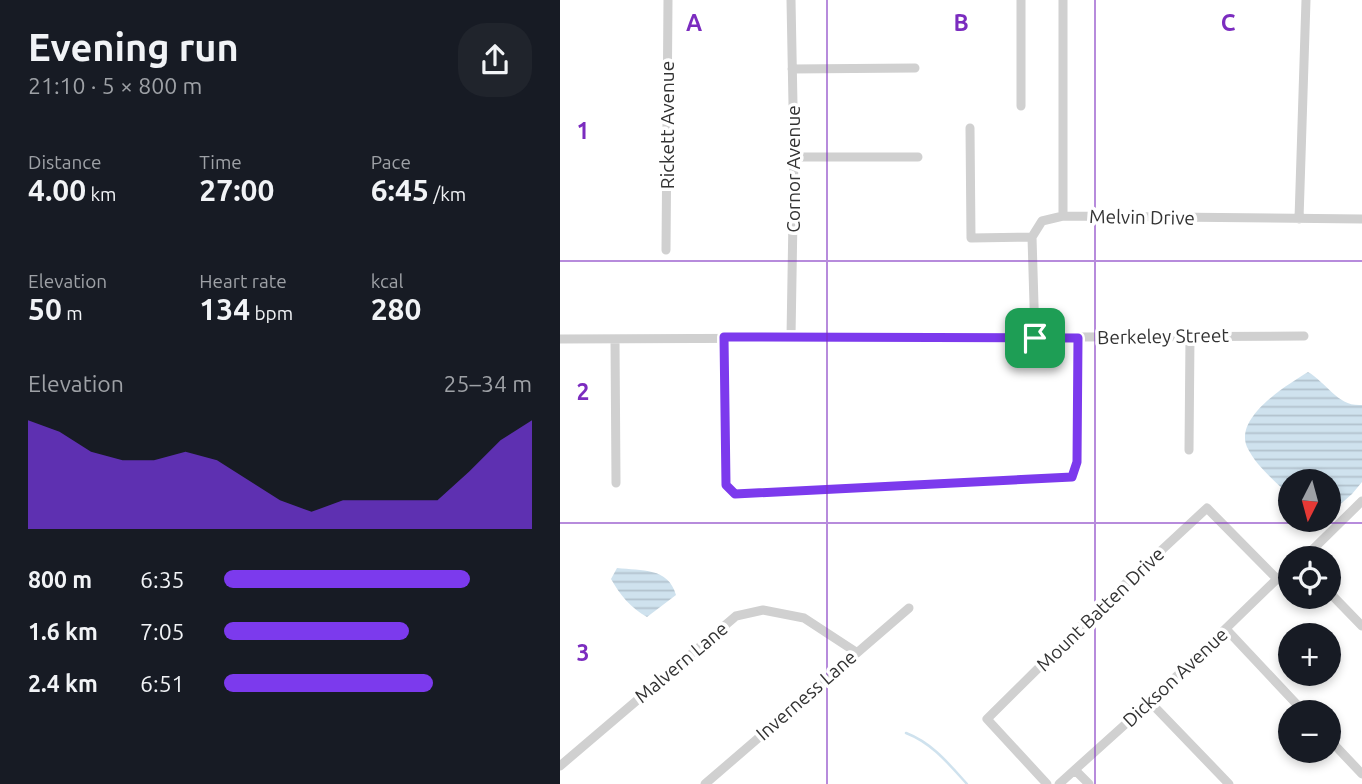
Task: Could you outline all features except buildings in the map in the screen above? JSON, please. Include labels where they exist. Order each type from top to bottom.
[{"type":"street","name":"Rickett Avenue","points":[[666,250],[668,0]]},
{"type":"street","name":"Cornor Avenue","points":[[791,0],[794,157],[791,337]]},
{"type":"street","points":[[1021,0],[1021,106]]},
{"type":"street","points":[[1063,0],[1063,216]]},
{"type":"street","points":[[1299,219],[1306,0]]},
{"type":"street","points":[[792,69],[915,68]]},
{"type":"street","points":[[970,128],[971,238],[1032,237],[1035,338]]},
{"type":"street","points":[[794,157],[918,157]]},
{"type":"street","name":"Melvin Drive","points":[[1032,237],[1042,221],[1063,216],[1362,219]]},
{"type":"street","points":[[1189,450],[1190,336]]},
{"type":"street","name":"Berkeley Street","points":[[560,339],[1304,336]]},
{"type":"street","points":[[724,337],[726,485],[735,494],[1072,477],[1077,462],[1078,338]]},
{"type":"street","points":[[615,339],[616,483]]},
{"type":"street","points":[[1316,546],[1362,501]]},
{"type":"street","name":"Mount Batten Drive","points":[[1047,784],[987,719],[1096,611],[1207,508],[1277,579]]},
{"type":"street","name":"Dickson Avenue","points":[[1059,784],[1150,702],[1277,579]]},
{"type":"street","points":[[1341,604],[1362,626]]},
{"type":"street","name":"Inverness Lane","points":[[705,784],[909,608]]},
{"type":"street","name":"Malvern Lane","points":[[560,766],[736,616],[763,610],[804,618],[856,652]]},
{"type":"street","points":[[1226,629],[1293,700]]},
{"type":"street","points":[[1150,702],[1229,784]]},
{"type":"street","points":[[1341,752],[1362,774]]},
{"type":"street","points":[[1075,770],[1089,784]]},
{"type":"water","points":[[1308,372],[1339,398],[1354,405],[1362,405],[1362,482],[1341,504],[1341,469],[1278,469],[1278,484],[1255,461],[1247,447],[1245,436],[1248,424],[1265,403]]},
{"type":"water","points":[[617,568],[645,570],[660,575],[667,579],[676,595],[647,617],[631,605],[614,585],[611,579]]},
{"type":"waterway","points":[[906,733],[932,748],[967,784]]},
{"type":"route","points":[[724,337],[1035,338],[1078,338],[1077,462],[1072,477],[735,494],[726,485],[724,337]]}]
